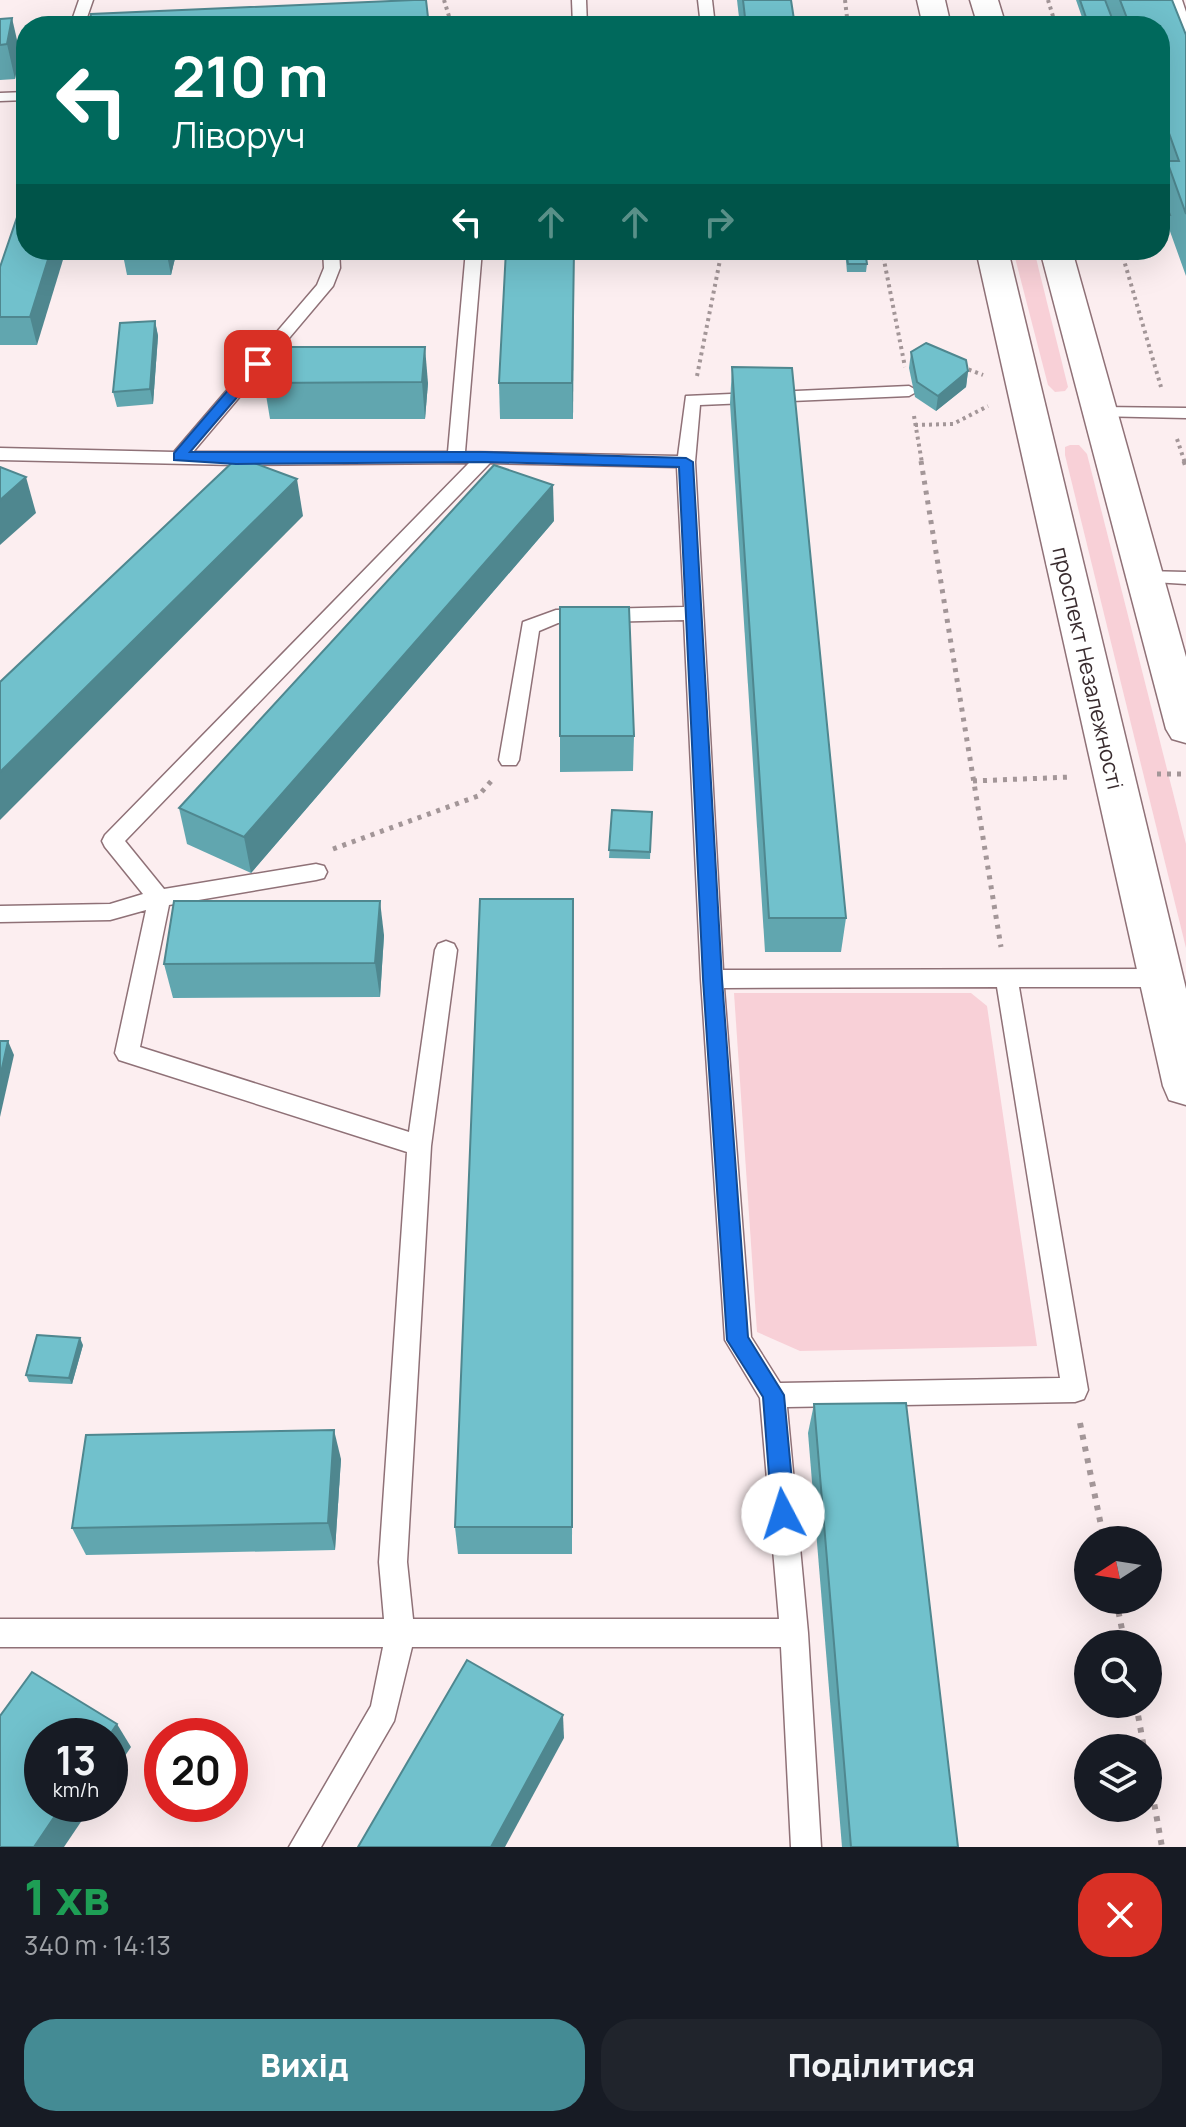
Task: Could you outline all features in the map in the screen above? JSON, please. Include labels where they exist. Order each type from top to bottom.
[{"type":"main road","name":"проспект Незалежності","points":[[994,260],[1186,1086]]},
{"type":"main road","points":[[1059,260],[1186,729]]},
{"type":"lane","points":[[1175,0],[1186,32]]},
{"type":"lane","points":[[179,457],[325,286],[332,260]]},
{"type":"lane","points":[[456,458],[473,260]]},
{"type":"lane","points":[[806,1847],[794,1633],[773,1395],[738,1340],[712,979],[686,462],[692,400],[909,391]]},
{"type":"lane","points":[[1100,412],[1177,413]]},
{"type":"lane","points":[[0,454],[236,459],[485,457],[686,462]]},
{"type":"lane","points":[[159,898],[113,841],[485,457]]},
{"type":"lane","points":[[213,481],[236,459]]},
{"type":"lane","points":[[1144,577],[1186,578]]},
{"type":"lane","points":[[509,760],[530,627],[556,617],[693,613]]},
{"type":"lane","points":[[0,914],[110,912],[159,898],[316,872]]},
{"type":"lane","points":[[159,898],[127,1053],[419,1146]]},
{"type":"lane","points":[[304,1847],[384,1711],[400,1635],[393,1562],[419,1146],[446,950]]},
{"type":"lane","points":[[773,1395],[1075,1390],[1006,976]]},
{"type":"lane","points":[[712,979],[1161,978]]},
{"type":"lane","points":[[3,1637],[794,1633]]},
{"type":"path","points":[[692,400],[720,260]]},
{"type":"path","points":[[884,260],[915,425],[1006,976]]},
{"type":"path","points":[[1124,260],[1177,413],[1186,467]]},
{"type":"path","points":[[903,356],[915,357]]},
{"type":"path","points":[[951,363],[986,377]]},
{"type":"path","points":[[915,425],[953,424],[994,403]]},
{"type":"path","points":[[316,872],[336,846],[478,796],[509,760]]},
{"type":"path","points":[[1075,1390],[1101,1526]]},
{"type":"path","points":[[1158,1822],[1162,1847]]},
{"type":"shaded area","points":[[1016,260],[1036,260],[1068,387],[1065,391],[1055,392],[1048,385]]},
{"type":"shaded area","points":[[1079,445],[1087,454],[1186,844],[1186,948],[1065,455],[1065,447]]},
{"type":"shaded area","points":[[734,993],[971,993],[987,1006],[1037,1346],[800,1351],[757,1332]]},
{"type":"building","points":[[426,0],[428,16],[91,16]]},
{"type":"building","points":[[743,0],[791,0],[793,16],[745,16]]},
{"type":"building","points":[[1080,0],[1105,0],[1111,16],[1086,16]]},
{"type":"building","points":[[1120,0],[1172,0],[1186,35],[1186,214],[1170,169],[1170,161],[1179,161],[1170,136],[1170,16],[1126,16]]},
{"type":"building","points":[[12,18],[7,44],[0,45],[0,19]]},
{"type":"building","points":[[16,220],[16,260],[48,260],[30,317],[0,317],[0,267]]},
{"type":"building","points":[[505,260],[574,260],[572,383],[499,383]]},
{"type":"building","points":[[847,260],[866,260],[867,264],[848,264]]},
{"type":"building","points":[[155,321],[150,389],[113,392],[120,323]]},
{"type":"building","points":[[926,343],[966,360],[968,371],[938,396],[917,382],[911,352]]},
{"type":"building","points":[[270,347],[425,347],[422,382],[264,383]]},
{"type":"building","points":[[732,367],[792,368],[846,918],[769,918]]},
{"type":"building","points":[[238,457],[297,479],[0,772],[0,682]]},
{"type":"building","points":[[494,465],[553,485],[244,837],[179,808]]},
{"type":"building","points":[[0,467],[26,477],[0,500]]},
{"type":"building","points":[[560,607],[629,607],[634,736],[560,736]]},
{"type":"building","points":[[612,810],[652,812],[650,852],[609,850]]},
{"type":"building","points":[[480,899],[573,899],[572,1527],[455,1527]]},
{"type":"building","points":[[174,901],[380,901],[375,963],[164,964]]},
{"type":"building","points":[[0,1041],[8,1041],[0,1077]]},
{"type":"building","points":[[37,1335],[80,1338],[69,1378],[26,1375]]},
{"type":"building","points":[[906,1403],[958,1847],[851,1847],[814,1404]]},
{"type":"building","points":[[334,1430],[328,1523],[72,1528],[86,1435]]},
{"type":"building","points":[[467,1660],[563,1715],[491,1847],[358,1847]]},
{"type":"building","points":[[32,1672],[107,1718],[24,1718],[24,1822],[51,1822],[34,1847],[0,1847],[0,1716]]},
{"type":"route","points":[[258,364],[179,457],[485,457],[686,462],[712,979],[738,1340],[773,1395],[783,1514]]}]
